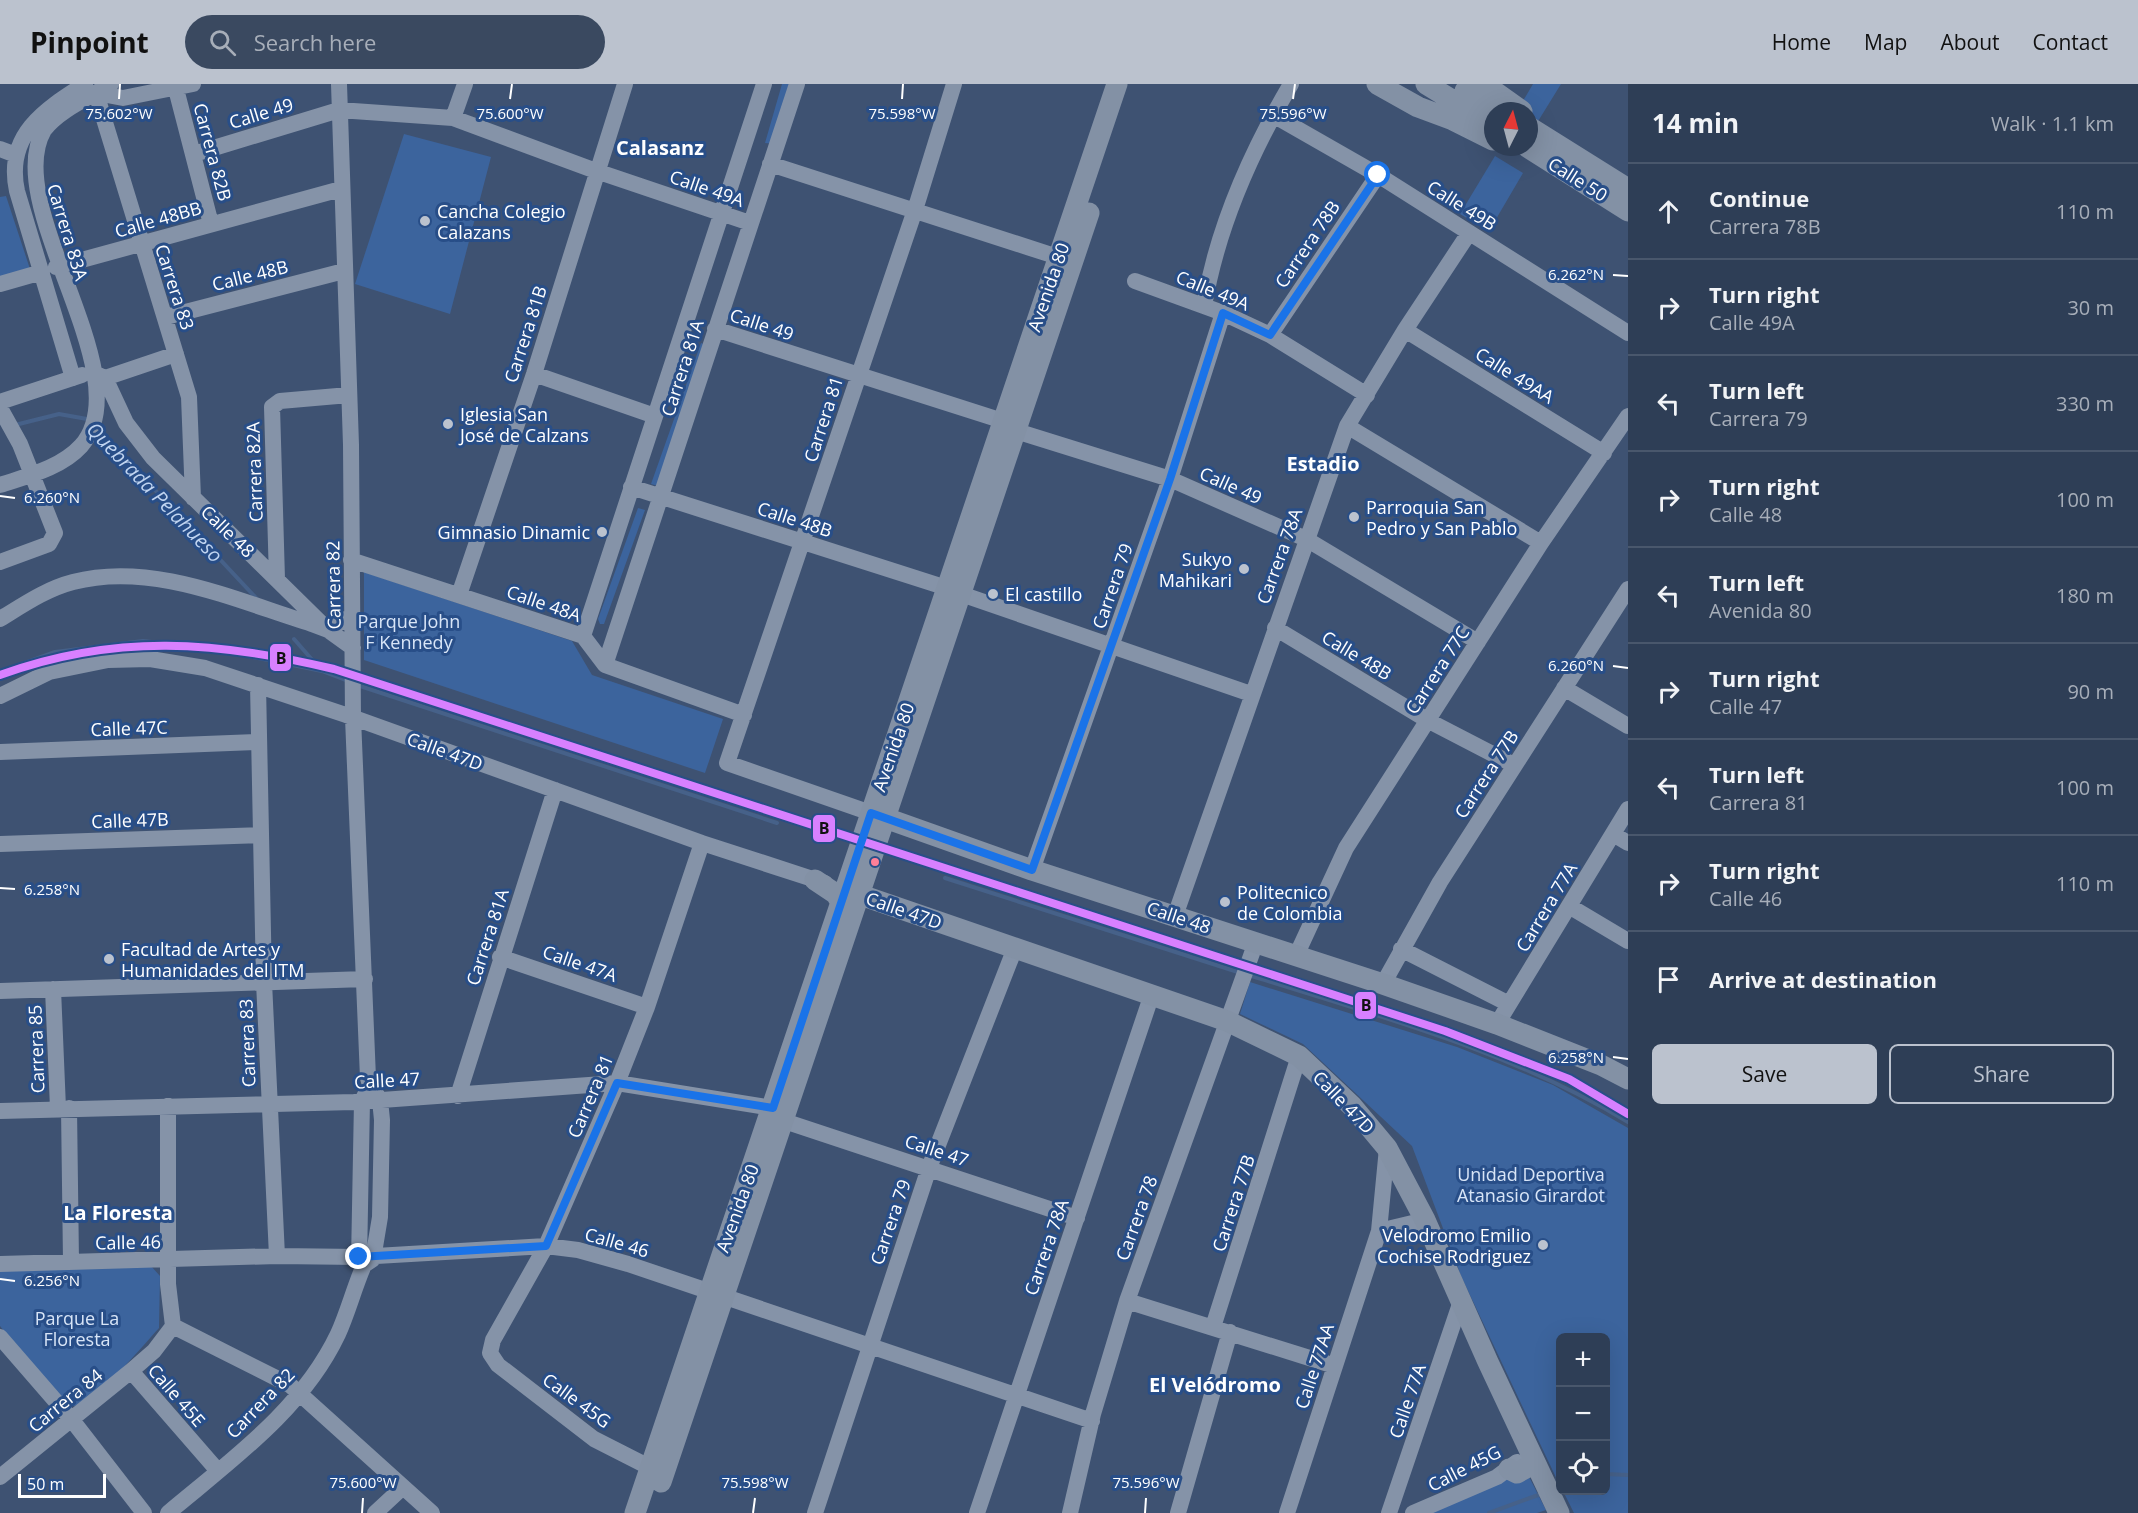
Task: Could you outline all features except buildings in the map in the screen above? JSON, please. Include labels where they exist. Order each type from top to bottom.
[{"type":"main road","points":[[1377,84],[1418,107],[1453,120],[1484,136]]},
{"type":"main road","points":[[1426,84],[1484,112]]},
{"type":"main road","points":[[1455,84],[1484,109]]},
{"type":"main road","points":[[1484,84],[1509,102]]},
{"type":"main road","name":"Avenida 80","points":[[1010,426],[1059,257],[1117,85]]},
{"type":"main road","name":"Avenida 80","points":[[635,1513],[716,1295],[778,1115],[849,896],[1010,426],[1117,85]]},
{"type":"main road","name":"Calle 50","points":[[1538,140],[1628,189]]},
{"type":"main road","name":"Calle 50","points":[[1538,141],[1628,211]]},
{"type":"main road","name":"Calle 48","points":[[878,816],[1032,870],[1383,984],[1497,1024],[1601,1065],[1628,1079]]},
{"type":"main road","points":[[815,880],[830,890],[849,896]]},
{"type":"main road","name":"Calle 47D","points":[[849,896],[1152,994],[1231,1012],[1299,1056],[1352,1106],[1387,1148],[1425,1220],[1556,1510]]},
{"type":"main road","name":"Avenida 80","points":[[650,1513],[716,1295]]},
{"type":"main road","points":[[1509,1469],[1517,1473],[1533,1461]]},
{"type":"street","points":[[90,88],[111,84]]},
{"type":"street","points":[[90,88],[123,98],[194,84]]},
{"type":"street","name":"Carrera 82","points":[[339,84],[349,395],[353,718],[369,1086],[362,1101],[366,1259]]},
{"type":"street","points":[[453,118],[465,84]]},
{"type":"street","name":"Carrera 81B","points":[[459,595],[534,374],[625,84]]},
{"type":"street","name":"Carrera 81A","points":[[583,636],[765,84]]},
{"type":"street","name":"Carrera 81A","points":[[605,665],[797,84]]},
{"type":"street","name":"Carrera 81","points":[[727,765],[915,210],[954,84]]},
{"type":"street","points":[[1204,306],[1210,274],[1230,212],[1273,115],[1290,84]]},
{"type":"street","name":"Carrera 83A","points":[[90,88],[57,101],[30,126],[16,154],[14,170],[17,191],[49,269],[98,375]]},
{"type":"street","name":"Carrera 83A","points":[[73,378],[31,176],[32,160],[45,129],[90,88]]},
{"type":"street","name":"Carrera 83","points":[[90,88],[166,317],[191,405],[193,498]]},
{"type":"street","name":"Carrera 82B","points":[[176,89],[211,224]]},
{"type":"street","name":"Calle 49A","points":[[339,110],[453,118],[596,171],[750,224]]},
{"type":"street","name":"Calle 49","points":[[194,154],[339,110]]},
{"type":"street","name":"Calle 49B","points":[[1273,115],[1378,175],[1628,333]]},
{"type":"street","points":[[0,149],[16,154]]},
{"type":"street","points":[[770,164],[1059,257]]},
{"type":"street","name":"Carrera 78B","points":[[1270,335],[1378,175]]},
{"type":"street","name":"Calle 48BB","points":[[0,284],[341,189]]},
{"type":"street","name":"Carrera 78A","points":[[1175,916],[1251,694],[1347,426],[1405,330],[1469,233]]},
{"type":"street","name":"Calle 48B","points":[[166,317],[344,271]]},
{"type":"street","name":"Calle 49A","points":[[1135,281],[1223,313],[1270,335],[1367,394]]},
{"type":"street","name":"Carrera 79","points":[[1032,870],[1170,479],[1223,313]]},
{"type":"street","name":"Calle 49","points":[[715,329],[1170,479],[1306,539],[1478,642]]},
{"type":"street","name":"Calle 49AA","points":[[1405,330],[1605,453]]},
{"type":"street","points":[[0,562],[53,541],[55,533],[18,440],[1,408],[73,378],[98,375],[176,354]]},
{"type":"street","points":[[534,374],[656,416]]},
{"type":"street","points":[[0,485],[59,462],[76,451],[94,423],[98,375]]},
{"type":"street","name":"Calle 48","points":[[98,375],[137,439],[193,498],[328,630]]},
{"type":"street","name":"Carrera 82A","points":[[277,579],[271,411],[277,402],[349,395]]},
{"type":"street","name":"Carrera 77C","points":[[1296,956],[1346,848],[1541,543],[1605,453],[1628,416]]},
{"type":"street","points":[[1347,426],[1541,543]]},
{"type":"street","name":"Calle 48B","points":[[631,487],[954,591],[1251,694]]},
{"type":"street","name":"Calle 48A","points":[[351,560],[583,636],[605,665]]},
{"type":"street","points":[[0,619],[40,595],[64,585],[121,575],[151,576],[260,607],[328,630],[353,654]]},
{"type":"street","name":"Carrera 77B","points":[[1383,984],[1401,949],[1514,765],[1628,589]]},
{"type":"street","points":[[328,630],[353,615]]},
{"type":"street","name":"Calle 48B","points":[[1275,628],[1427,720],[1514,765]]},
{"type":"street","name":"Calle 47D","points":[[0,696],[49,672],[127,658],[150,659],[204,668],[353,718],[702,843],[815,880]]},
{"type":"street","points":[[605,665],[744,715]]},
{"type":"street","name":"Carrera 83","points":[[258,685],[264,982],[277,1256]]},
{"type":"street","points":[[1564,688],[1628,726]]},
{"type":"street","name":"Calle 47C","points":[[0,752],[259,742]]},
{"type":"street","name":"Calle 48","points":[[727,765],[878,816]]},
{"type":"street","name":"Carrera 81A","points":[[458,1096],[500,957],[555,790]]},
{"type":"street","name":"Carrera 77A","points":[[1497,1024],[1628,809]]},
{"type":"street","points":[[1613,834],[1628,843]]},
{"type":"street","name":"Calle 47B","points":[[0,844],[261,835]]},
{"type":"street","name":"Carrera 81","points":[[490,1353],[493,1340],[546,1246],[617,1083],[647,1007],[702,843]]},
{"type":"street","points":[[1569,906],[1628,941]]},
{"type":"street","name":"Carrera 78","points":[[1070,1513],[1092,1421],[1127,1301],[1256,942]]},
{"type":"street","name":"Carrera 79","points":[[815,1513],[929,1168],[1015,948]]},
{"type":"street","points":[[1401,949],[1509,1004]]},
{"type":"street","name":"Calle 47A","points":[[500,957],[647,1007]]},
{"type":"street","points":[[0,991],[365,979]]},
{"type":"street","name":"Carrera 85","points":[[53,989],[63,1108],[71,1262]]},
{"type":"street","name":"Carrera 78A","points":[[977,1513],[1152,994]]},
{"type":"street","name":"Carrera 77B","points":[[1214,1327],[1299,1056]]},
{"type":"street","name":"Calle 47","points":[[0,1111],[362,1101],[617,1083],[778,1115],[1077,1218]]},
{"type":"street","points":[[369,1086],[380,1100]]},
{"type":"street","name":"Carrera 82","points":[[168,1513],[254,1441],[300,1395],[337,1335],[380,1217],[380,1100]]},
{"type":"street","points":[[168,1106],[168,1261],[173,1326],[290,1385],[432,1513]]},
{"type":"street","name":"Calle 77AA","points":[[1287,1513],[1379,1231],[1387,1148]]},
{"type":"street","points":[[1379,1231],[1425,1220]]},
{"type":"street","name":"Calle 46","points":[[0,1264],[168,1261],[277,1256],[366,1259],[546,1246],[578,1250],[618,1261],[1092,1421]]},
{"type":"street","points":[[1127,1301],[1335,1366]]},
{"type":"street","name":"Calle 77A","points":[[1389,1513],[1461,1301]]},
{"type":"street","name":"Carrera 84","points":[[0,1477],[154,1351],[173,1326]]},
{"type":"street","points":[[1178,1513],[1230,1332]]},
{"type":"street","points":[[0,1336],[6,1356],[72,1420],[144,1513]]},
{"type":"street","name":"Calle 45G","points":[[490,1353],[498,1365],[594,1439],[651,1468]]},
{"type":"street","name":"Calle 45E","points":[[131,1371],[218,1471]]},
{"type":"street","name":"Calle 45G","points":[[1413,1513],[1497,1477],[1509,1469]]},
{"type":"street","points":[[375,1513],[402,1488]]},
{"type":"green space","points":[[782,84],[794,84],[775,144],[765,143]]},
{"type":"green space","points":[[1533,84],[1561,84],[1538,121],[1538,102],[1522,102]]},
{"type":"green space","name":"Cancha Colegio Calazans","points":[[404,134],[491,157],[450,314],[355,284]]},
{"type":"green space","points":[[1495,156],[1523,173],[1489,231],[1460,214]]},
{"type":"green space","points":[[6,196],[30,269],[0,277],[0,197]]},
{"type":"green space","points":[[701,343],[711,347],[658,486],[651,484]]},
{"type":"green space","points":[[638,508],[645,510],[604,624],[600,624],[598,619]]},
{"type":"green space","name":"Parque John F Kennedy","points":[[364,572],[572,641],[592,675],[723,719],[705,773],[364,660]]},
{"type":"green space","name":"Unidad Deportiva Atanasio Girardot","points":[[1250,982],[1457,1047],[1553,1085],[1628,1128],[1628,1513],[1574,1513],[1565,1495],[1610,1495],[1610,1333],[1556,1333],[1556,1478],[1461,1276],[1412,1146],[1303,1044],[1240,1014]]},
{"type":"green space","name":"Parque La Floresta","points":[[151,1266],[160,1276],[159,1328],[122,1369],[90,1399],[76,1406],[62,1405],[0,1326],[0,1271]]},
{"type":"green space","points":[[1526,1471],[1546,1510],[1537,1513],[1424,1513]]},
{"type":"waterway","name":"Quebrada Pelahueso","points":[[15,425],[59,414],[87,419]]},
{"type":"waterway","name":"Quebrada Pelahueso","points":[[95,426],[258,600]]},
{"type":"waterway","name":"Quebrada Pelahueso","points":[[294,639],[321,670]]},
{"type":"waterway","points":[[0,672],[55,652],[143,641],[213,649],[322,671],[348,681]]},
{"type":"waterway","points":[[357,685],[777,823]]},
{"type":"waterway","points":[[945,878],[1241,973]]},
{"type":"waterway","points":[[1249,975],[1395,1021],[1490,1055],[1583,1097],[1628,1122]]},
{"type":"waterway","points":[[1610,1474],[1628,1475]]},
{"type":"waterway","points":[[1489,1513],[1541,1494]]},
{"type":"transit line","name":"B","points":[[0,675],[85,652],[126,647],[166,646],[248,652],[334,669],[1445,1031],[1569,1079],[1628,1114]]},
{"type":"place","name":"Cancha Colegio Calazans","points":[[425,221]]},
{"type":"place","name":"Iglesia San José de Calzans","points":[[448,424]]},
{"type":"place","name":"Parroquia San Pedro y San Pablo","points":[[1354,517]]},
{"type":"place","name":"Gimnasio Dinamic","points":[[602,532]]},
{"type":"place","name":"Sukyo Mahikari","points":[[1244,569]]},
{"type":"place","name":"El castillo","points":[[993,594]]},
{"type":"place","name":"Politecnico de Colombia","points":[[1225,902]]},
{"type":"place","name":"Facultad de Artes y Humanidades del ITM","points":[[109,959]]},
{"type":"place","name":"Velodromo Emilio Cochise Rodriguez","points":[[1543,1245]]},
{"type":"district","name":"Calasanz","points":[[660,147]]},
{"type":"district","name":"Estadio","points":[[1323,463]]},
{"type":"district","name":"La Floresta","points":[[118,1212]]},
{"type":"district","name":"El Velódromo","points":[[1215,1384]]},
{"type":"route","points":[[359,1257],[546,1246],[617,1083],[773,1108],[871,813],[1032,870],[1170,479],[1223,313],[1270,335],[1378,175]]}]
